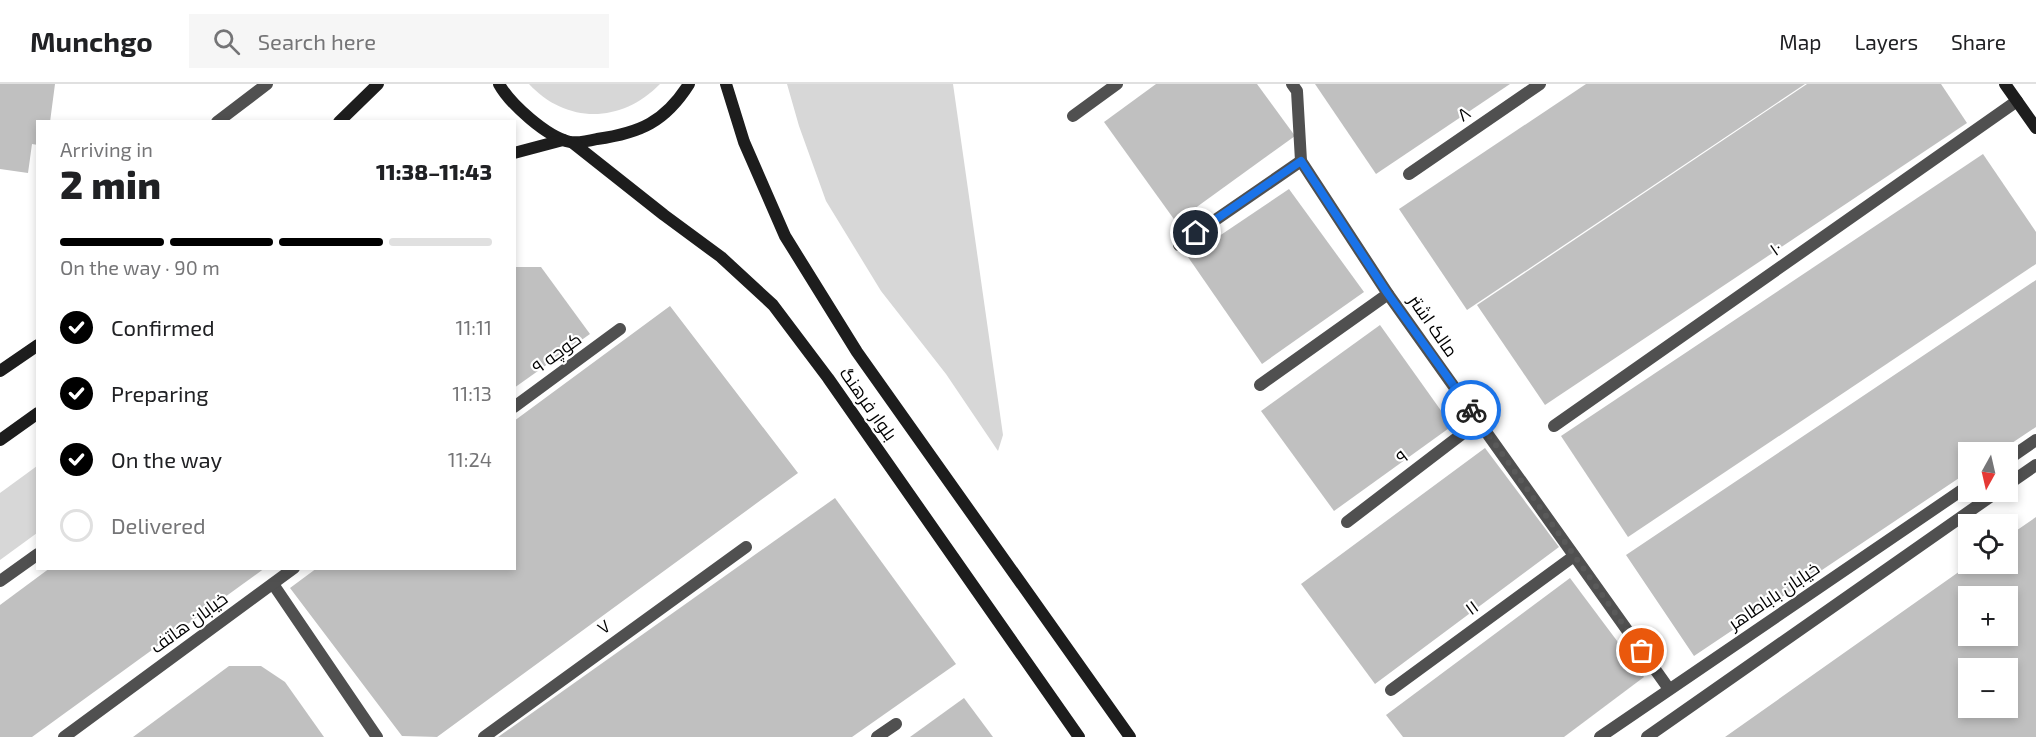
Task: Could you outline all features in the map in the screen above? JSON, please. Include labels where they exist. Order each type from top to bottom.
[{"type":"main road","points":[[341,120],[378,84]]},
{"type":"main road","name":"بلوار فرهنگ","points":[[499,84],[517,108],[568,141],[721,257],[774,305],[828,378],[1079,737]]},
{"type":"main road","points":[[516,153],[568,141],[626,135],[654,122],[678,101],[688,84]]},
{"type":"main road","name":"بلوار فرهنگ","points":[[726,84],[744,142],[784,236],[857,352],[1130,737]]},
{"type":"main road","points":[[2006,84],[2036,128]]},
{"type":"main road","points":[[0,371],[36,346]]},
{"type":"main road","points":[[0,440],[36,414]]},
{"type":"street","points":[[220,120],[267,84]]},
{"type":"street","points":[[1073,116],[1117,84]]},
{"type":"street","name":"مالک اشتر","points":[[1292,84],[1297,91],[1301,161],[1388,294],[1669,689]]},
{"type":"street","name":"۸","points":[[1409,174],[1540,84]]},
{"type":"street","name":"۱۰","points":[[1554,426],[2018,101]]},
{"type":"street","points":[[1179,245],[1301,161]]},
{"type":"street","points":[[1260,385],[1388,294]]},
{"type":"street","name":"کوچه ۹","points":[[516,406],[620,329]]},
{"type":"street","name":"۹","points":[[1347,522],[1479,421]]},
{"type":"street","points":[[2018,452],[2036,440]]},
{"type":"street","points":[[2018,477],[2036,465]]},
{"type":"street","name":"خیابان باباطاهر","points":[[1600,737],[1958,493]]},
{"type":"street","points":[[1647,737],[1983,502]]},
{"type":"street","name":"۷","points":[[484,737],[746,547]]},
{"type":"street","points":[[0,581],[36,555]]},
{"type":"street","name":"۱۱","points":[[1390,690],[1574,556]]},
{"type":"street","points":[[291,570],[273,584],[377,737]]},
{"type":"street","name":"خیابان هاتف","points":[[64,737],[273,584]]},
{"type":"street","points":[[877,737],[896,724]]},
{"type":"shaded area","points":[[529,84],[660,84],[645,97],[629,106],[612,112],[594,114],[560,107]]},
{"type":"shaded area","points":[[787,84],[953,84],[1003,435],[998,451],[946,374],[881,291],[826,201],[799,126]]},
{"type":"shaded area","points":[[36,467],[36,534],[0,560],[0,493]]},
{"type":"building","points":[[0,84],[55,84],[50,120],[36,120],[36,145],[32,144],[28,173],[0,169]]},
{"type":"building","points":[[1156,84],[1257,84],[1295,136],[1176,222],[1104,122]]},
{"type":"building","points":[[1315,84],[1510,84],[1376,174]]},
{"type":"building","points":[[1586,84],[1805,84],[1467,310],[1399,209]]},
{"type":"building","points":[[1807,84],[1941,84],[1967,123],[1545,405],[1477,305]]},
{"type":"building","points":[[1983,154],[2036,232],[2036,264],[1628,537],[1561,436]]},
{"type":"building","points":[[1289,189],[1364,292],[1262,364],[1188,257]]},
{"type":"building","points":[[516,267],[541,267],[590,334],[516,387]]},
{"type":"building","points":[[2036,280],[2036,427],[2014,442],[1958,442],[1958,479],[1694,656],[1626,555]]},
{"type":"building","points":[[670,306],[798,473],[437,737],[402,736],[290,588],[314,570],[516,570],[516,420]]},
{"type":"building","points":[[1380,325],[1452,426],[1334,511],[1261,411]]},
{"type":"building","points":[[1485,448],[1559,547],[1375,684],[1301,584]]},
{"type":"building","points":[[835,498],[956,664],[852,737],[498,737]]},
{"type":"building","points":[[2036,517],[2036,737],[1725,737],[1958,572],[2018,574],[2018,529]]},
{"type":"building","points":[[47,570],[262,570],[32,737],[0,737],[0,605]]},
{"type":"building","points":[[1570,578],[1644,677],[1564,737],[1403,737],[1386,715]]},
{"type":"building","points":[[229,666],[261,666],[285,682],[324,737],[133,737]]},
{"type":"building","points":[[964,698],[993,737],[910,737]]},
{"type":"way so far","points":[[1471,410],[1642,651]]},
{"type":"route","points":[[1196,233],[1301,161],[1388,294],[1471,410]]}]
